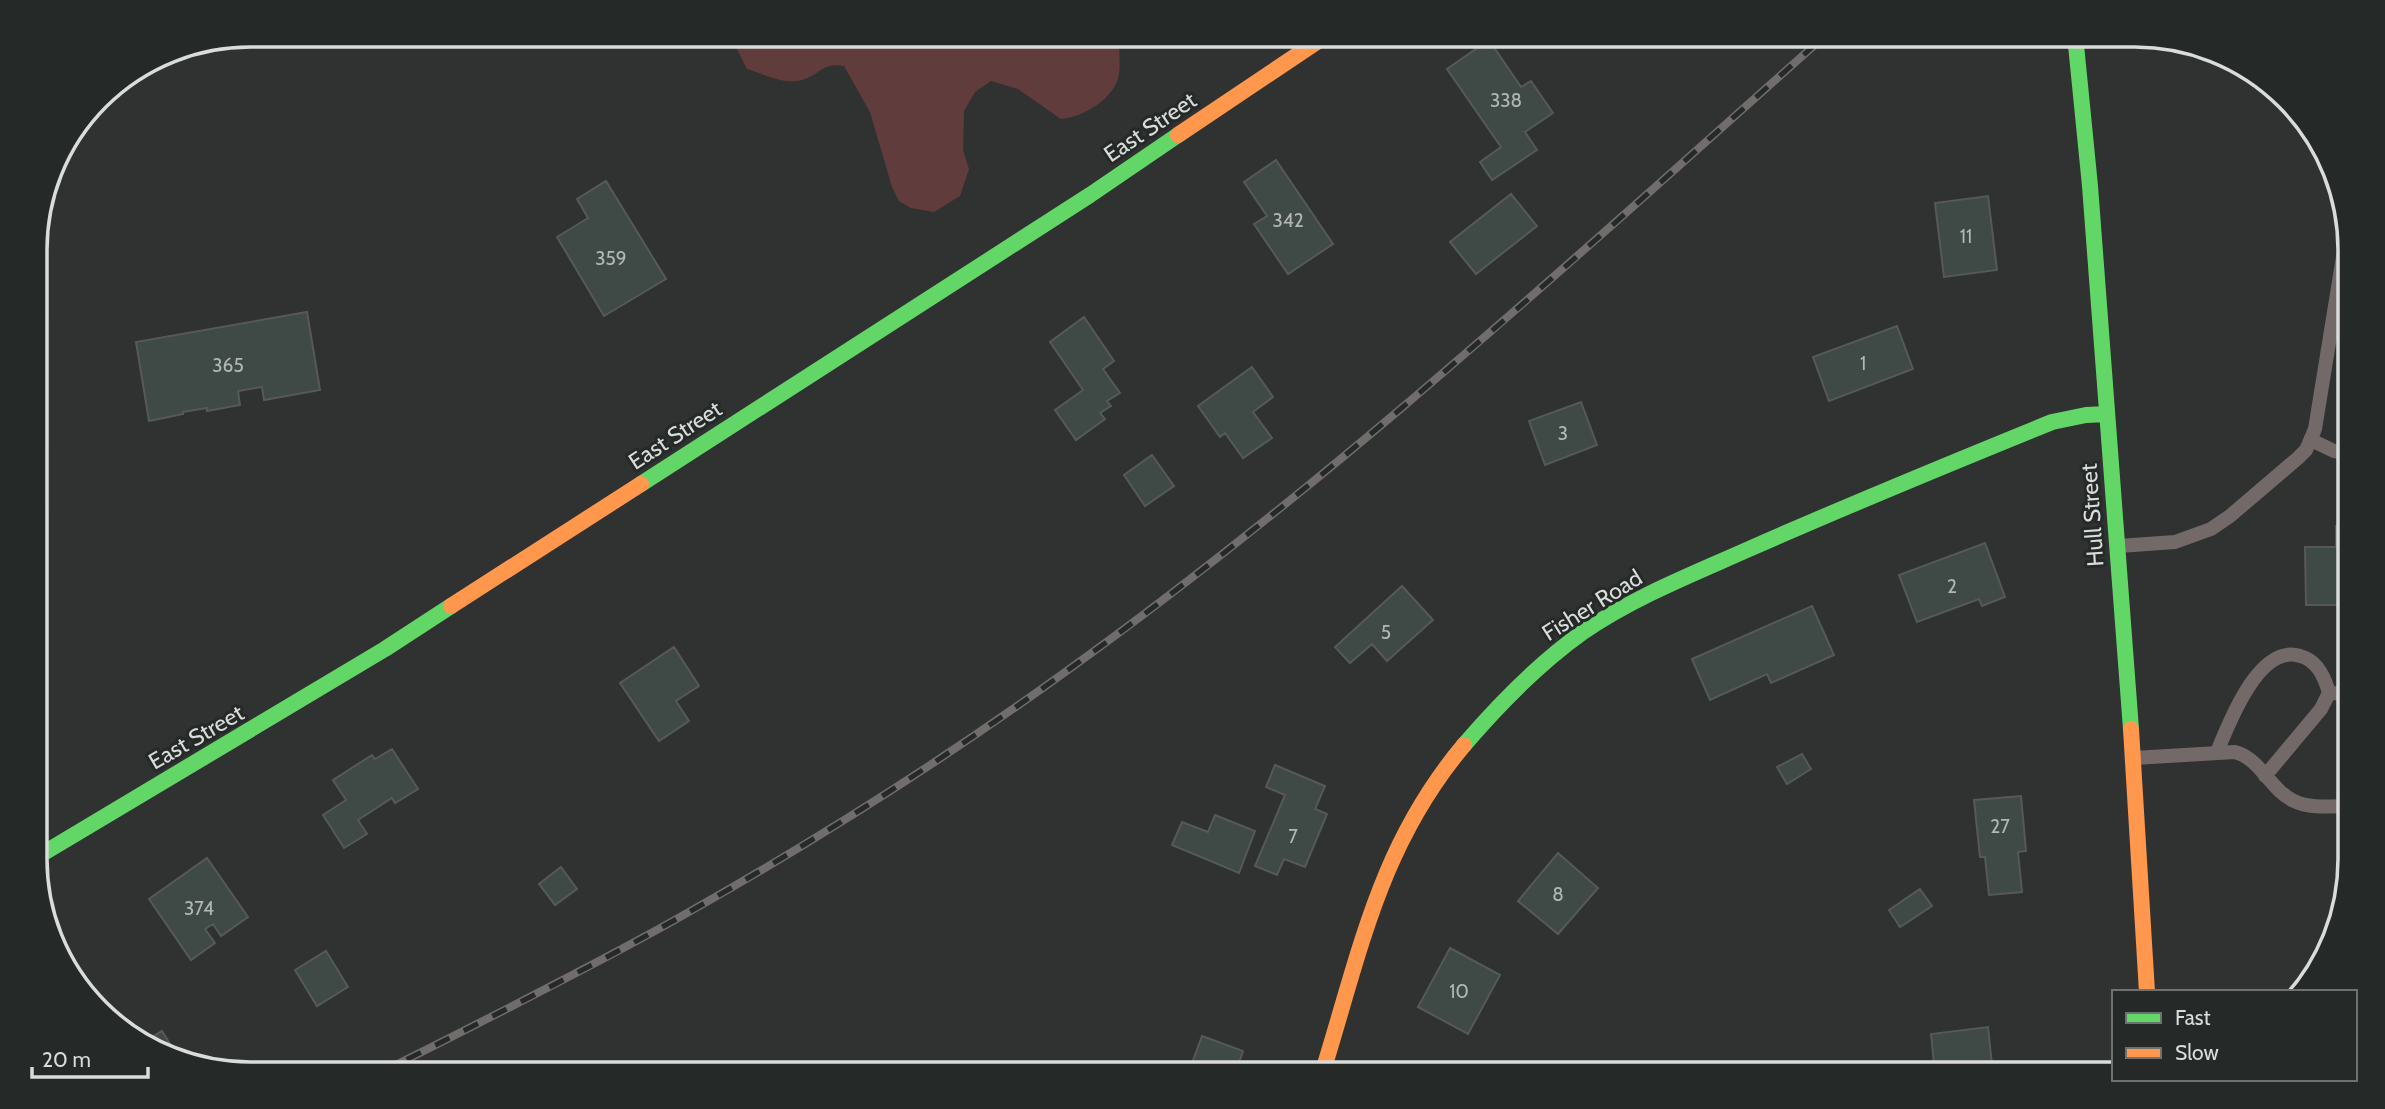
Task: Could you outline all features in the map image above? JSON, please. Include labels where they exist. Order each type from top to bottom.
[{"type":"main road","name":"East Street","points":[[47,852],[385,649],[1090,195],[1309,47]]},
{"type":"main road","name":"Hull Street","points":[[2076,47],[2090,186],[2133,758],[2147,990]]},
{"type":"main road","name":"Fisher Road","points":[[1326,1061],[1365,925],[1405,832],[1468,741],[1505,700],[1549,658],[1584,631],[1637,600],[1787,532],[2052,422],[2107,414]]},
{"type":"lane","points":[[2117,546],[2175,542],[2211,529],[2298,458],[2311,440],[2315,429],[2338,288]]},
{"type":"lane","points":[[2311,440],[2338,452]]},
{"type":"lane","points":[[2217,752],[2239,700],[2268,665],[2291,653],[2304,656],[2322,674],[2329,693],[2321,709],[2265,776]]},
{"type":"lane","points":[[2329,693],[2338,693]]},
{"type":"lane","points":[[2133,758],[2217,752],[2243,754],[2291,800],[2302,805],[2338,806]]},
{"type":"shaded area","points":[[736,48],[1120,48],[1119,74],[1111,91],[1097,105],[1070,118],[1061,119],[1018,89],[991,81],[975,92],[964,111],[963,150],[969,169],[960,196],[934,212],[911,208],[899,201],[892,187],[870,112],[844,66],[826,67],[808,78],[795,81],[774,78],[747,69]]},
{"type":"building","points":[[1478,47],[1494,47],[1521,87],[1531,81],[1553,113],[1525,132],[1537,150],[1492,180],[1480,162],[1501,147],[1447,69]]},
{"type":"building","points":[[1276,160],[1333,244],[1288,274],[1254,224],[1267,216],[1244,182]]},
{"type":"building","points":[[606,181],[666,279],[604,316],[557,237],[588,218],[577,199]]},
{"type":"building","points":[[1511,194],[1537,226],[1476,274],[1450,242]]},
{"type":"building","points":[[1988,196],[1997,270],[1944,277],[1935,203]]},
{"type":"building","points":[[307,312],[320,390],[264,400],[262,387],[238,391],[240,405],[183,412],[149,421],[136,342]]},
{"type":"building","points":[[1084,317],[1114,361],[1103,369],[1120,393],[1107,401],[1111,406],[1100,413],[1105,419],[1076,440],[1055,410],[1083,390],[1050,342]]},
{"type":"building","points":[[1897,326],[1913,369],[1829,401],[1813,357]]},
{"type":"building","points":[[1252,367],[1273,397],[1253,412],[1272,438],[1243,458],[1225,433],[1220,437],[1198,406]]},
{"type":"building","points":[[1581,402],[1597,445],[1545,465],[1529,421]]},
{"type":"building","points":[[1152,455],[1174,486],[1145,506],[1124,475]]},
{"type":"building","points":[[2338,526],[2338,605],[2306,605],[2305,547],[2336,547]]},
{"type":"building","points":[[1985,543],[2005,597],[1982,606],[1979,599],[1917,622],[1899,575]]},
{"type":"building","points":[[1402,586],[1433,620],[1387,661],[1372,644],[1350,663],[1335,647]]},
{"type":"building","points":[[1812,606],[1834,655],[1771,683],[1767,674],[1710,700],[1692,659]]},
{"type":"building","points":[[674,647],[699,686],[676,701],[689,721],[659,741],[620,683]]},
{"type":"building","points":[[392,749],[418,789],[395,803],[392,798],[358,820],[367,834],[344,848],[323,815],[346,800],[333,780],[372,755],[375,759]]},
{"type":"building","points":[[1802,754],[1811,769],[1787,784],[1777,767]]},
{"type":"building","points":[[1275,765],[1325,786],[1315,809],[1327,814],[1305,867],[1284,859],[1277,875],[1255,866],[1285,795],[1266,787]]},
{"type":"building","points":[[2021,796],[2026,851],[2018,852],[2022,892],[1989,895],[1985,857],[1980,857],[1974,800]]},
{"type":"building","points":[[1215,815],[1255,831],[1239,873],[1172,845],[1182,822],[1208,832]]},
{"type":"building","points":[[1558,853],[1598,888],[1558,934],[1518,901]]},
{"type":"building","points":[[207,858],[248,917],[221,936],[213,924],[205,929],[215,943],[191,960],[149,899]]},
{"type":"building","points":[[561,867],[577,889],[555,905],[539,884]]},
{"type":"building","points":[[1920,889],[1932,906],[1900,927],[1889,910]]},
{"type":"building","points":[[1450,948],[1500,975],[1468,1034],[1418,1007]]},
{"type":"building","points":[[326,951],[348,987],[317,1006],[295,970]]},
{"type":"building","points":[[1988,1027],[1992,1061],[1934,1061],[1931,1034]]},
{"type":"building","points":[[162,1031],[171,1045],[153,1037]]},
{"type":"building","points":[[1202,1036],[1243,1051],[1239,1061],[1193,1062]]},
{"type":"railway","points":[[402,1062],[600,961],[724,892],[924,769],[1068,670],[1265,521],[1455,363],[1812,47]]},
{"type":"traffic: fast","points":[[2076,47],[2090,186],[2131,729]]},
{"type":"traffic: fast","points":[[641,484],[1090,195],[1178,135]]},
{"type":"traffic: fast","points":[[1464,745],[1506,699],[1550,657],[1602,619],[1643,597],[1824,516],[2052,422],[2107,414]]},
{"type":"traffic: fast","points":[[47,851],[385,649],[451,606]]},
{"type":"traffic: slow","points":[[1178,135],[1308,47]]},
{"type":"traffic: slow","points":[[451,606],[641,484]]},
{"type":"traffic: slow","points":[[2131,729],[2147,990]]},
{"type":"traffic: slow","points":[[1326,1061],[1361,943],[1392,862],[1411,822],[1435,783],[1464,745]]}]
